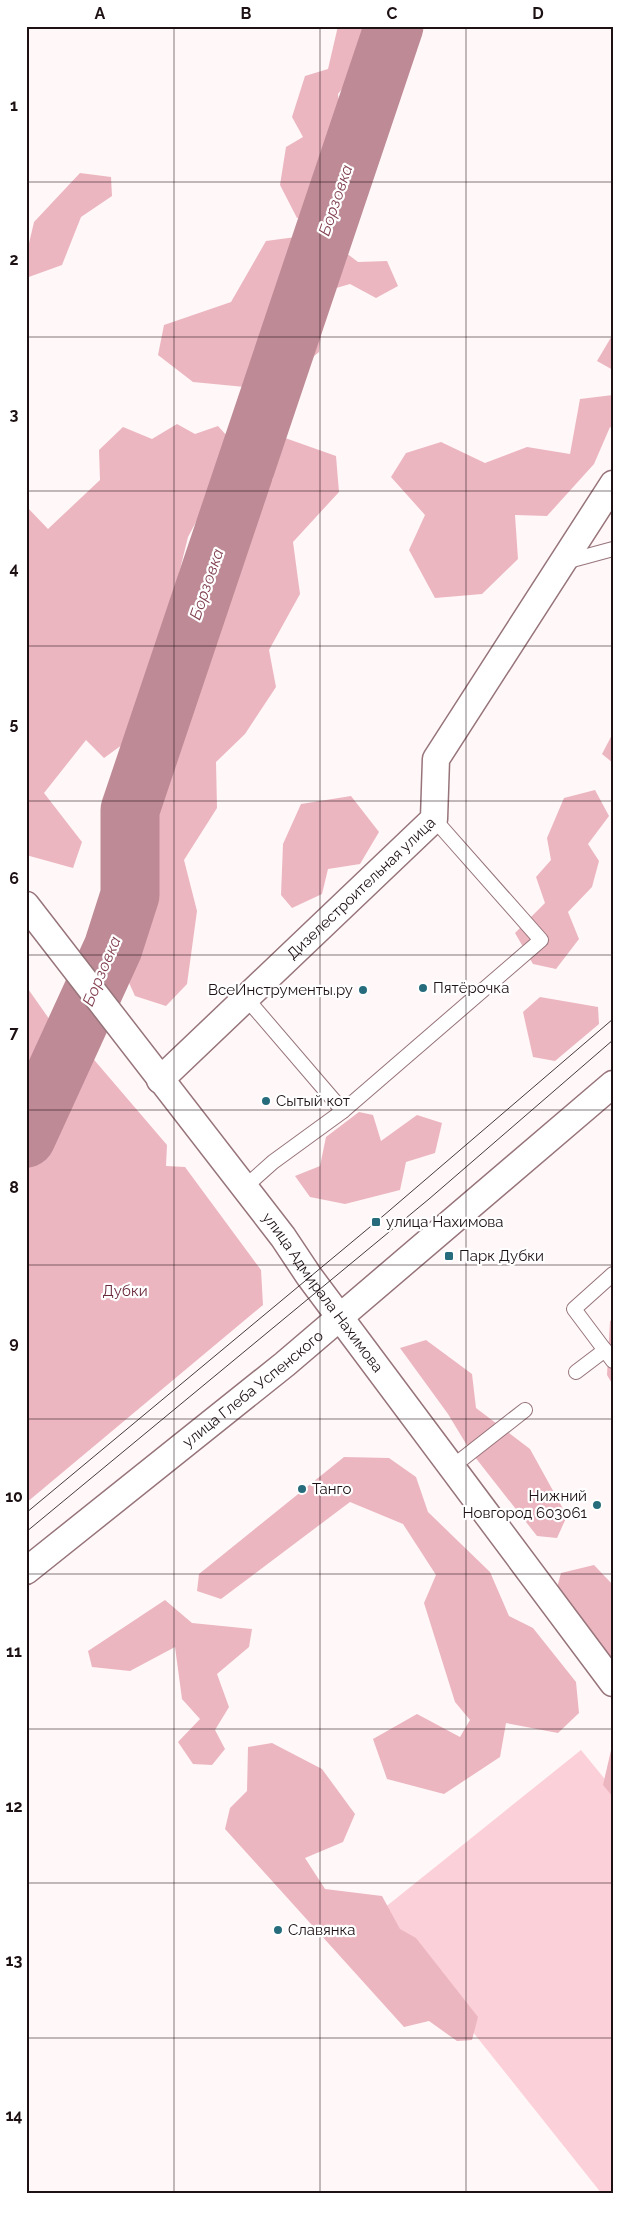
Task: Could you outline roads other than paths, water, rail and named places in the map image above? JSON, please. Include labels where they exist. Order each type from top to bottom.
[{"type":"street","name":"Дизелестроительная улица","points":[[160,1080],[434,819],[436,759],[613,484]]},
{"type":"street","name":"улица Адмирала Нахимова","points":[[26,905],[160,1080],[245,1187],[613,1683]]},
{"type":"street","name":"улица Глеба Успенского","points":[[26,1571],[285,1364],[613,1084]]},
{"type":"lane","points":[[564,562],[613,549]]},
{"type":"lane","points":[[245,1187],[273,1162],[343,1111],[541,940],[434,819]]},
{"type":"lane","points":[[246,998],[343,1111]]},
{"type":"lane","points":[[576,1372],[609,1355],[574,1310],[613,1274]]},
{"type":"lane","points":[[452,1467],[525,1410]]},
{"type":"waterway","name":"Борзовка","points":[[26,1138],[113,948],[130,895],[130,810],[394,26]]},
{"type":"tram line","points":[[26,1513],[376,1222],[613,1019]]},
{"type":"tram line","points":[[26,1532],[429,1199],[613,1040]]},
{"type":"place","name":"Пятёрочка","points":[[423,988]]},
{"type":"place","name":"ВсеИнструменты.ру","points":[[363,990]]},
{"type":"place","name":"Сытый кот","points":[[266,1101]]},
{"type":"place","name":"улица Нахимова","points":[[376,1222]]},
{"type":"place","name":"Парк Дубки","points":[[449,1256]]},
{"type":"place","name":"Танго","points":[[302,1489]]},
{"type":"place","name":"Нижний Новгород 603061","points":[[597,1505]]},
{"type":"place","name":"Славянка","points":[[278,1930]]},
{"type":"park label","name":"Дубки","points":[[125,1291]]}]
